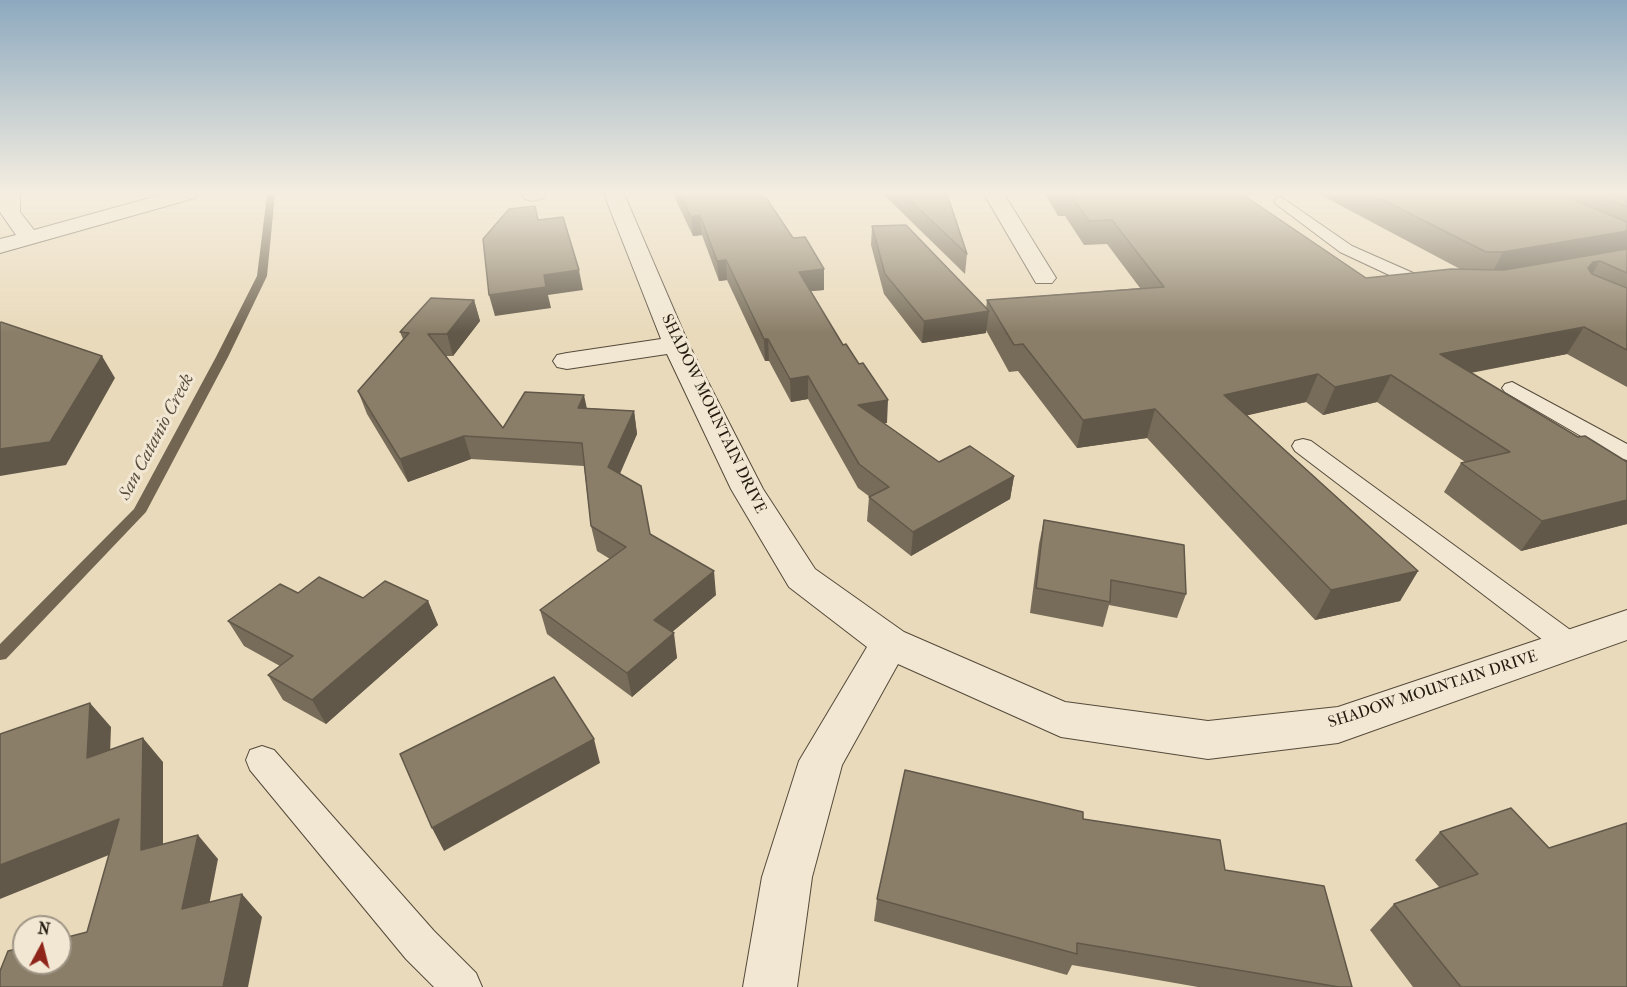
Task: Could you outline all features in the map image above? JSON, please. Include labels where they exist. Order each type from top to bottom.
[{"type":"street","points":[[0,246],[25,240]]},
{"type":"street","name":"SHADOW MOUNTAIN DRIVE","points":[[633,240],[675,345],[747,489],[802,578],[890,644],[1061,719],[1208,740],[1338,725],[1627,625]]},
{"type":"street","points":[[1021,240],[1044,278]]},
{"type":"street","points":[[567,361],[675,345]]},
{"type":"street","points":[[770,987],[787,878],[821,761],[890,644]]},
{"type":"lane","points":[[1334,240],[1346,249],[1435,285]]},
{"type":"lane","points":[[1512,388],[1627,453]]},
{"type":"lane","points":[[1303,446],[1570,645]]},
{"type":"lane","points":[[262,760],[420,945],[462,987]]},
{"type":"building","points":[[483,240],[570,240],[579,270],[544,275],[546,287],[489,295]]},
{"type":"building","points":[[709,240],[807,240],[824,269],[799,272],[843,345],[846,344],[859,364],[863,363],[888,400],[858,405],[939,462],[970,446],[1014,476],[913,532],[869,497],[889,487],[859,464],[808,376],[790,379],[768,339],[764,339],[726,260],[717,261]]},
{"type":"building","points":[[876,240],[921,240],[989,311],[924,321],[885,274]]},
{"type":"building","points":[[952,240],[962,240],[967,254]]},
{"type":"building","points":[[1128,240],[1310,240],[1366,278],[1451,269],[1504,270],[1627,249],[1627,273],[1600,261],[1593,262],[1588,268],[1592,274],[1627,288],[1627,350],[1584,327],[1440,354],[1578,437],[1585,436],[1627,462],[1627,500],[1542,521],[1461,463],[1510,452],[1391,375],[1335,387],[1318,374],[1224,395],[1418,571],[1331,590],[1155,409],[1083,420],[1023,344],[1014,345],[987,300],[1164,287]]},
{"type":"building","points":[[1462,240],[1574,240],[1503,252],[1486,252]]},
{"type":"building","points":[[431,298],[474,300],[447,334],[428,334],[503,428],[525,392],[584,395],[578,408],[634,411],[608,467],[641,486],[650,534],[714,571],[654,620],[674,633],[627,673],[540,610],[626,547],[591,526],[582,443],[464,436],[400,459],[358,391],[409,333],[400,332]]},
{"type":"building","points":[[1,322],[102,356],[50,442],[0,449]]},
{"type":"building","points":[[1044,520],[1184,545],[1186,594],[1111,580],[1110,602],[1036,588]]},
{"type":"building","points":[[319,577],[363,598],[385,581],[428,601],[312,700],[268,675],[293,656],[228,621],[280,584],[298,593]]},
{"type":"building","points":[[554,677],[594,739],[432,828],[400,754]]},
{"type":"building","points":[[90,703],[87,758],[143,738],[141,850],[198,835],[182,909],[242,894],[223,987],[0,987],[0,971],[8,951],[12,950],[12,975],[72,975],[72,936],[87,932],[119,819],[0,865],[0,734]]},
{"type":"building","points":[[905,770],[1083,812],[1083,819],[1220,840],[1225,870],[1324,886],[1352,987],[1339,987],[1077,943],[1077,954],[877,899]]},
{"type":"building","points":[[1511,808],[1549,848],[1627,823],[1627,987],[1461,987],[1394,904],[1478,874],[1440,832]]},
{"type":"waterway","name":"San Catanio Creek","points":[[0,654],[139,512],[222,357],[262,276],[266,240]]}]
